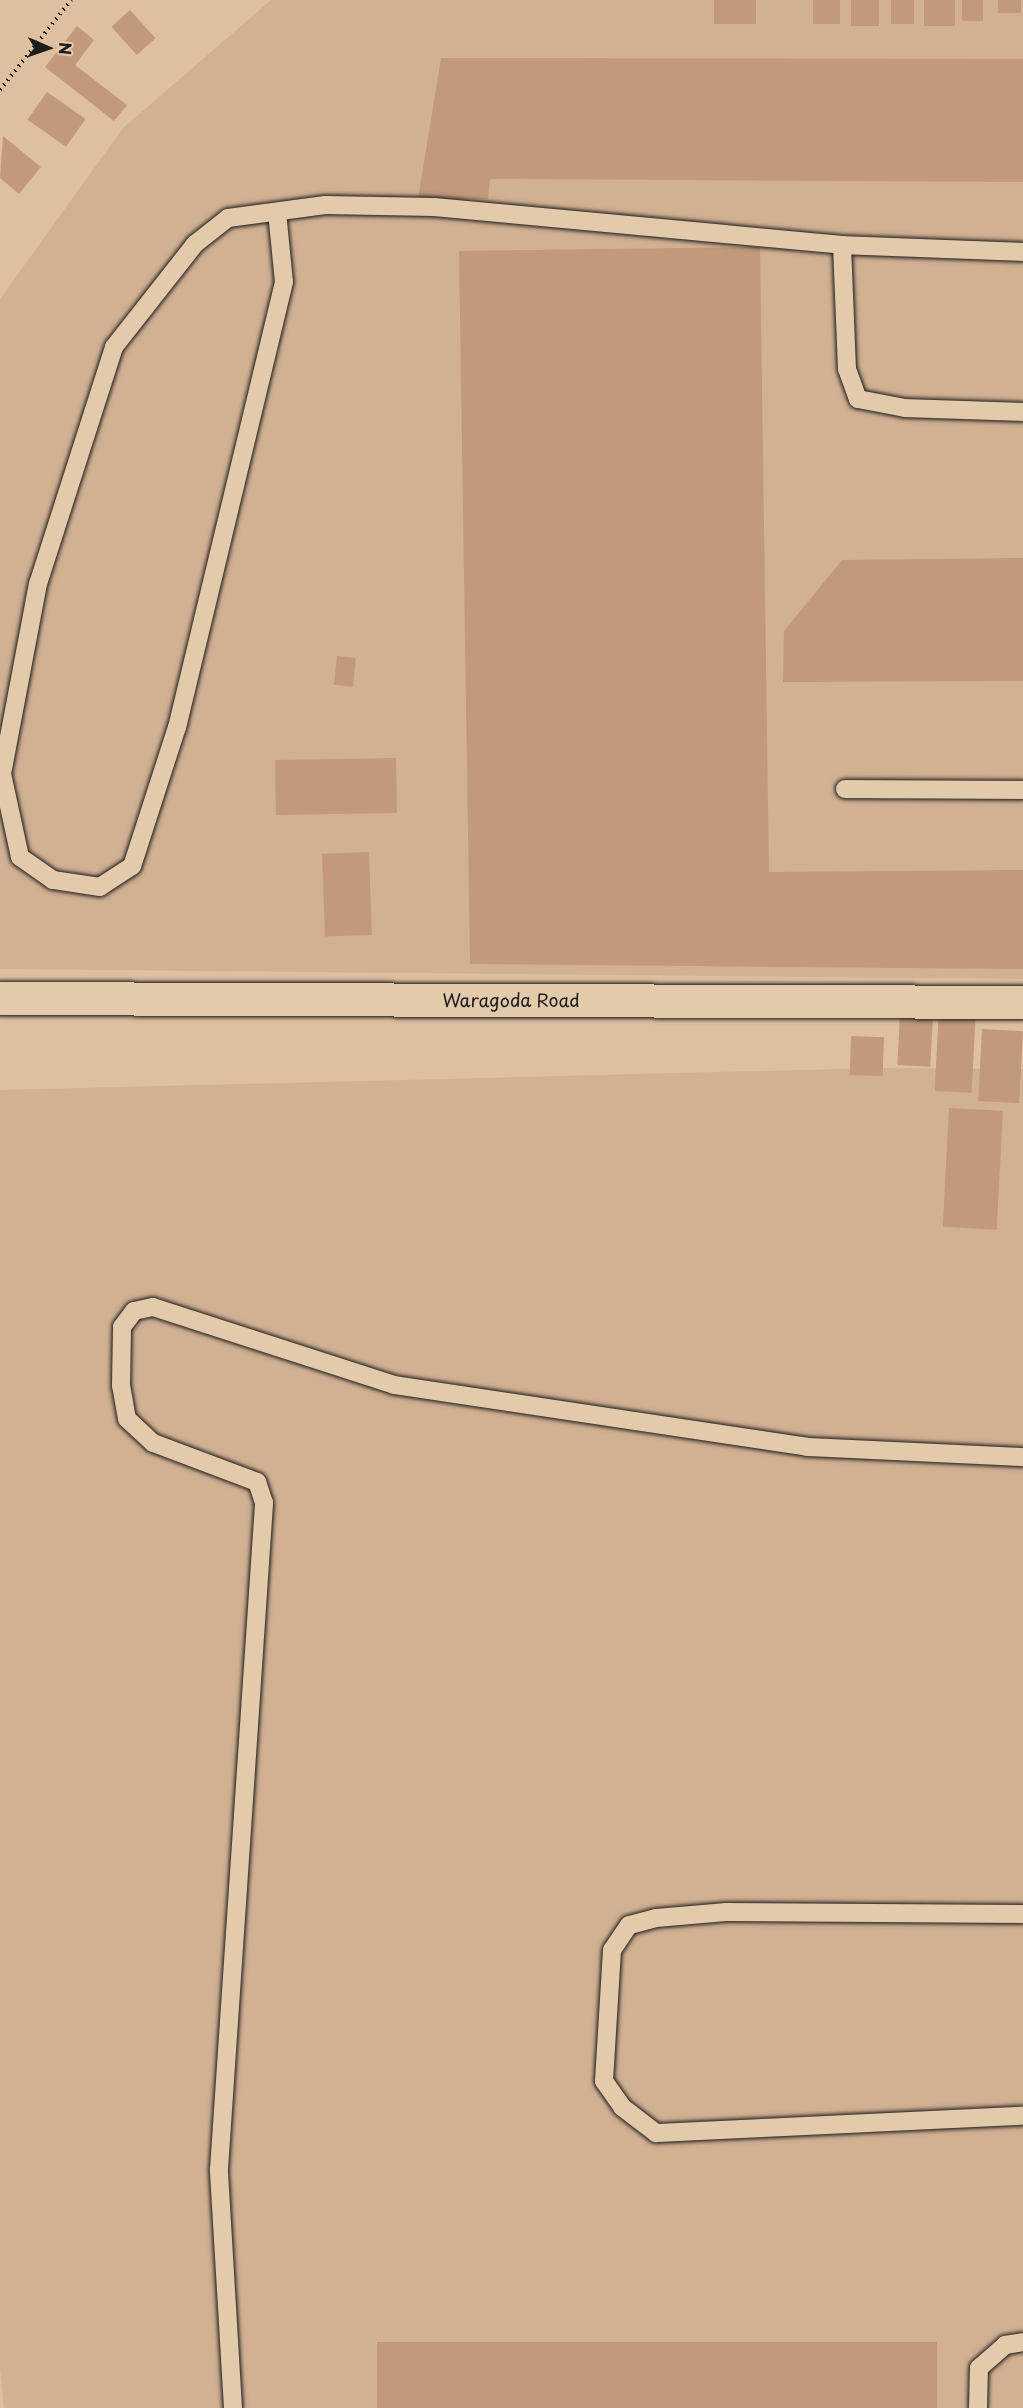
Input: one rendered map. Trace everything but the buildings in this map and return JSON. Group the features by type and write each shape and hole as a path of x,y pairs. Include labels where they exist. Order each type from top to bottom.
{"street":[{"name":"Waragoda Road","path":"0,998 1023,1002"}],"lane":[{"path":"277,212 284,282 177,727 132,866 100,887 52,880 20,857 2,774 38,584 114,347 195,244 228,218 325,205 434,207 842,245 1023,252"},
{"path":"842,245 847,369 858,399 905,408 1023,412"},
{"path":"845,789 1023,790"},
{"path":"233,2408 219,2169 264,1503 257,1482 153,1443 127,1419 121,1386 122,1327 134,1311 153,1307 394,1385 807,1447 1023,1458"},
{"path":"1023,1914 726,1911 656,1918 629,1925 612,1950 603,2081 622,2107 656,2133 1023,2116"},
{"path":"978,2408 979,2368 1005,2345 1023,2342"}],"path":[{"path":"0,90 70,0"}],"shaded area":[{"path":"271,0 1023,0 1023,979 0,969 0,299 123,128"},
{"path":"878,1068 1023,1069 1023,2408 4,2408 0,2370 0,1090"}]}
